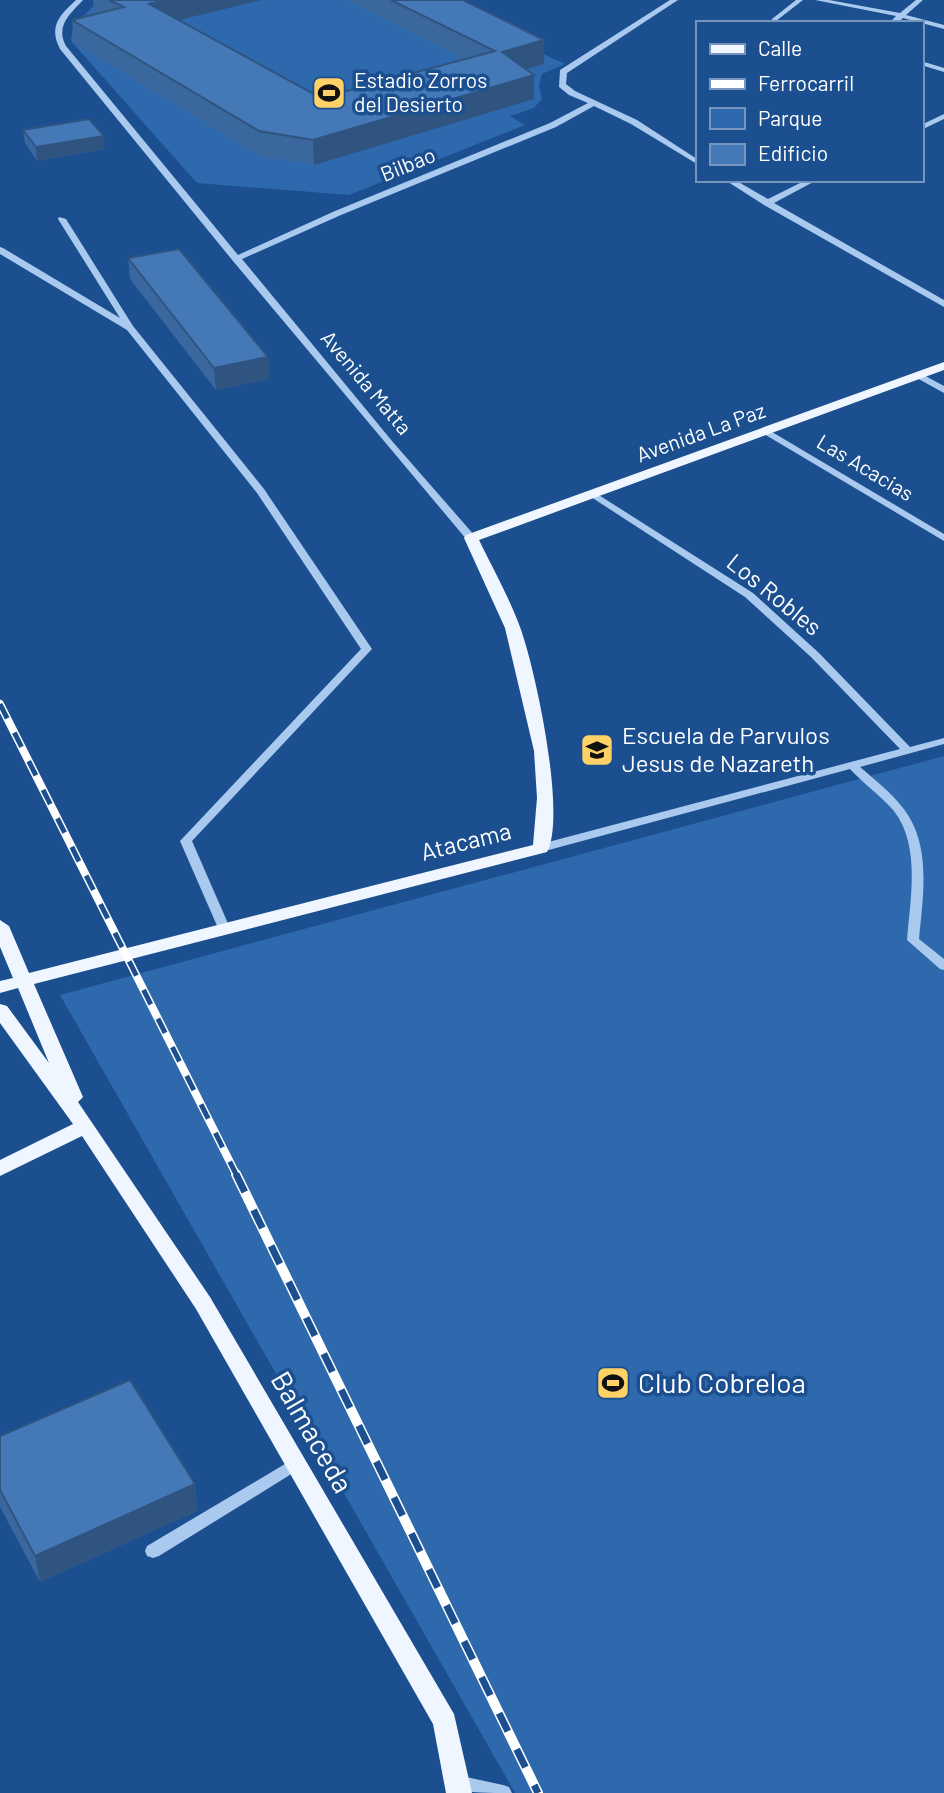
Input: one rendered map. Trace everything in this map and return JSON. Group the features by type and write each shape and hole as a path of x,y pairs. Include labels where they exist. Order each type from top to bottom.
{"main road":[{"name":"Avenida La Paz","path":"471,538 944,366"},
{"name":"Avenida Matta","path":"471,538 513,628 542,751 545,798 541,848"},
{"name":"Atacama","path":"0,987 541,848"},
{"name":"Balmaceda","path":"0,926 85,1126"},
{"name":"Balmaceda","path":"0,1010 85,1126 203,1303 444,1722 458,1788"},
{"path":"0,1169 85,1126"}],"street":[{"name":"Avenida Matta","path":"80,0 60,21 57,32 60,42 236,259 471,538"},
{"path":"675,0 563,72 562,85 592,104 634,122 696,160"},
{"path":"774,20 800,0"},
{"path":"818,0 922,21"},
{"path":"894,21 920,0"},
{"path":"923,21 944,27"},
{"path":"923,64 944,70"},
{"name":"Bilbao","path":"236,259 338,213 553,125 592,104"},
{"path":"923,127 944,116"},
{"path":"732,182 944,304"},
{"path":"767,202 809,182"},
{"path":"62,219 131,328 261,491 367,649 186,841 224,928"},
{"path":"0,250 131,328"},
{"path":"918,375 944,390"},
{"name":"Las Acacias","path":"766,432 944,538"},
{"name":"Los Robles","path":"594,495 749,595 815,655 908,751"},
{"name":"Atacama","path":"541,848 944,741"},
{"path":"852,765 902,814 915,846 917,879 913,940 944,967"},
{"path":"153,1551 295,1464"},
{"name":"Balmaceda","path":"458,1788 503,1793"}],"green space":[{"name":"Estadio Zorros del Desierto","path":"99,0 425,0 565,64 542,74 539,85 542,99 534,108 510,116 525,125 349,195 197,183 71,41 73,27"},
{"name":"Club Cobreloa","path":"944,756 944,1793 515,1793 60,995"}],"building":[{"path":"109,0 166,0 149,4 321,98 495,51 391,0 463,0 544,40 502,52 534,75 313,140 259,131 72,20 124,7"},
{"path":"89,119 104,136 36,147 23,130"},
{"path":"179,249 268,357 214,368 128,258"},
{"path":"130,1380 195,1484 35,1556 0,1490 0,1436"}],"railway":[{"path":"0,704 236,1174"},
{"path":"236,1174 538,1793"}],"place":[{"name":"Estadio Zorros del Desierto","path":"329,93"},
{"name":"Escuela de Parvulos Jesus de Nazareth","path":"597,750"},
{"name":"Club Cobreloa","path":"613,1383"}]}
